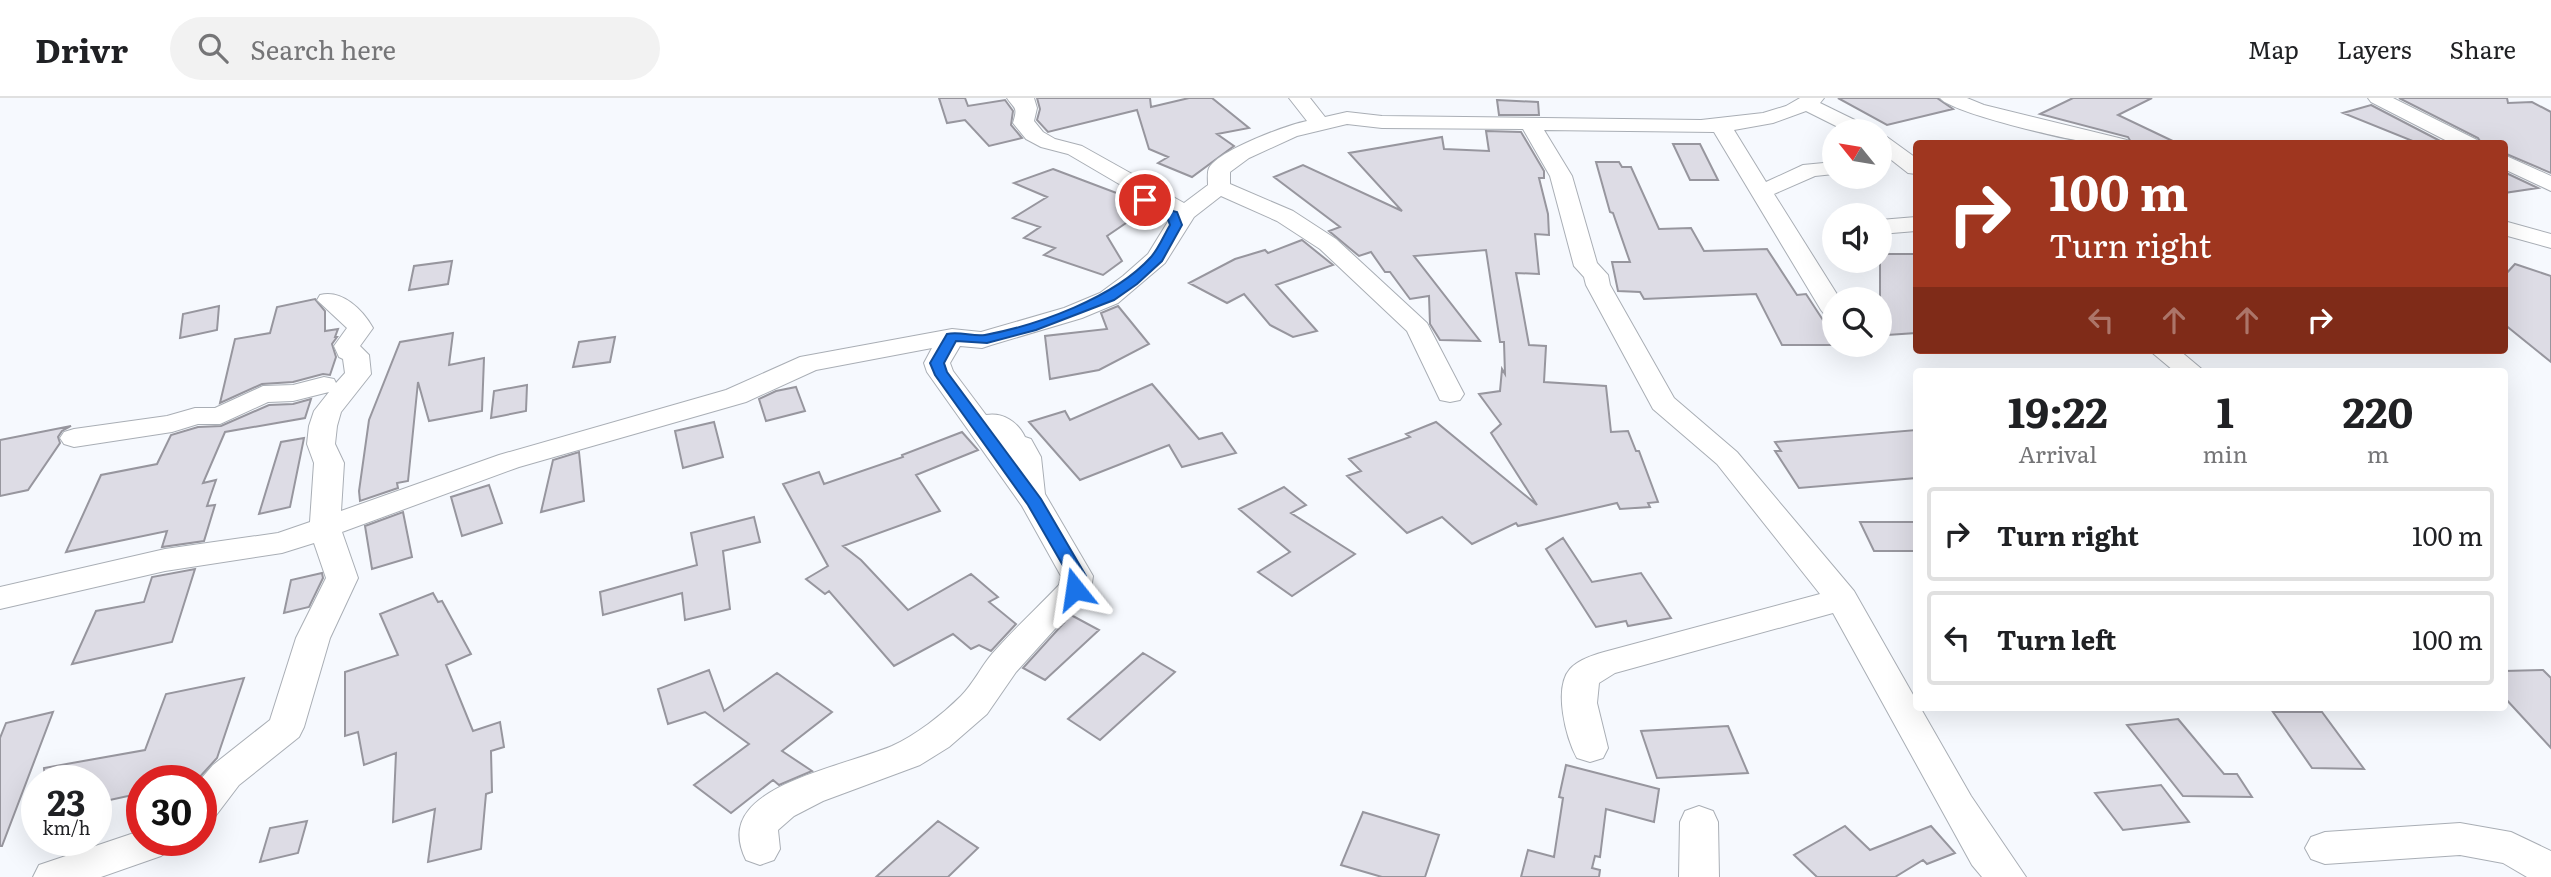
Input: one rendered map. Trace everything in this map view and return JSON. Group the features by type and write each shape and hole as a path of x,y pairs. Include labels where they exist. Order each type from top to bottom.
{"street":[{"path":"1017,98 1026,100 1023,105 1027,108 1023,124 1032,130 1032,135 1079,153 1079,168 1085,175 1124,199 1145,200 1157,210 1180,219"},
{"path":"1299,98 1311,110 1320,125"},
{"path":"1950,98 1977,109 2104,140"},
{"path":"2378,98 2462,140"},
{"path":"1219,187 1219,170 1242,153 1290,131 1347,118 1382,122 1651,128 1721,126 1777,114 1810,101 1841,119"},
{"path":"1530,124 1551,156 1560,176 1586,266 1596,275 1598,285 1663,403 1727,458 1842,598 1958,807 1986,853 2006,877"},
{"path":"1721,126 1822,290"},
{"path":"1892,150 1913,167"},
{"path":"2508,162 2551,184"},
{"path":"1762,192 1811,170 1822,169"},
{"path":"0,598 165,560 282,543 509,461 736,396 809,363 952,337 982,340 1031,327 1109,298 1132,281 1157,258 1180,219 1219,187"},
{"path":"1219,187 1285,216 1328,244 1418,328 1450,394"},
{"path":"1892,226 1913,224"},
{"path":"2508,229 2551,242"},
{"path":"217,787 226,775 286,727 313,638 342,578 326,529 329,463 321,444 330,397 358,374 356,355 348,351 347,346 360,328 355,318 329,300"},
{"path":"760,849 758,833 762,821 781,805 810,790 907,755 936,737 974,705 1004,663 1075,589 1077,576 1032,499 940,372 937,363 952,337"},
{"path":"2168,354 2187,368"},
{"path":"74,438 172,424 195,416 220,416 263,394 293,393 330,397"},
{"path":"1590,748 1579,703 1583,677 1604,664 1842,598"},
{"path":"1699,822 1699,877"},
{"path":"2325,848 2460,839 2511,848 2551,871"},
{"path":"53,877 126,852"}],"building":[{"path":"939,98 965,98 968,106 1005,100 1013,111 1011,125 1022,138 989,146 965,120 947,123"},
{"path":"1037,98 1150,98 1151,107 1189,98 1212,98 1249,128 1217,134 1234,146 1192,177 1158,163 1168,157 1149,149 1137,110 1048,132 1037,120 1040,109"},
{"path":"1838,98 1937,98 1953,109 1892,124 1892,119 1876,119"},
{"path":"2073,98 2152,98 2118,115 2171,140 2130,140 2128,137 2040,114"},
{"path":"2399,98 2507,98 2508,103 2532,102 2551,112 2551,173 2508,155 2508,140 2478,138"},
{"path":"1497,100 1538,102 1539,115 1499,115"},
{"path":"2371,105 2438,140 2410,140 2343,113"},
{"path":"1486,131 1521,132 1544,171 1544,178 1539,178 1548,214 1549,235 1535,234 1539,274 1516,273 1529,345 1546,346 1544,382 1606,386 1611,432 1628,431 1636,451 1639,451 1658,502 1648,503 1650,507 1620,509 1617,503 1518,526 1516,523 1472,544 1442,517 1407,533 1347,476 1361,471 1349,459 1410,437 1406,434 1436,422 1537,505 1491,433 1501,424 1479,394 1500,391 1502,369 1505,374 1504,342 1500,342 1486,250 1414,256 1480,341 1440,340 1430,324 1429,296 1410,299 1371,252 1359,256 1329,231 1340,227 1274,177 1303,165 1402,211 1349,153 1442,137 1444,149 1489,151"},
{"path":"1673,144 1700,144 1718,180 1690,180"},
{"path":"1596,162 1619,162 1622,167 1631,167 1659,229 1691,228 1704,251 1767,249 1797,295 1806,294 1822,319 1822,345 1782,345 1756,294 1644,299 1640,292 1618,291 1612,262 1630,262 1613,213 1610,212"},
{"path":"1053,169 1151,206 1107,236 1122,261 1103,275 1044,255 1055,248 1024,238 1040,227 1013,218 1047,197 1014,183"},
{"path":"2508,174 2538,188 2508,192"},
{"path":"1302,240 1333,265 1276,285 1317,331 1293,337 1270,325 1244,294 1227,303 1189,283 1235,259 1265,250 1268,253"},
{"path":"1892,254 1913,254 1913,333 1892,335 1892,287 1880,287 1880,273 1892,273"},
{"path":"452,261 448,284 409,290 414,266"},
{"path":"2515,264 2551,276 2551,362 2508,327 2508,272"},
{"path":"315,299 325,311 325,331 338,329 332,344 336,357 330,375 262,384 220,403 235,339 270,333 277,307"},
{"path":"219,306 217,330 180,338 183,314"},
{"path":"1118,306 1149,344 1099,370 1050,379 1045,336 1107,329 1101,313"},
{"path":"453,333 449,365 484,358 482,411 429,421 418,382 408,481 397,483 398,488 360,501 369,420 400,342"},
{"path":"615,337 610,362 573,367 579,342"},
{"path":"1152,384 1199,439 1222,433 1236,453 1182,467 1169,445 1080,480 1029,422 1065,411 1070,420"},
{"path":"527,385 526,411 491,418 494,391"},
{"path":"796,387 805,411 766,421 759,399 776,391"},
{"path":"311,399 305,418 225,432 203,483 216,480 207,506 215,505 204,541 162,547 167,531 66,552 101,475 157,464 171,435 198,427 221,426 269,405 293,404"},
{"path":"714,422 723,457 683,468 675,431"},
{"path":"71,426 62,431 58,437 60,443 28,490 0,496 0,440"},
{"path":"1913,430 1913,478 1799,488 1775,451 1781,451 1775,442"},
{"path":"962,432 978,450 916,475 940,511 843,546 861,560 908,610 971,574 998,597 989,602 1016,624 991,651 979,645 971,649 953,634 894,666 829,591 825,594 806,579 828,566 783,484 819,472 824,484 903,457 902,455"},
{"path":"304,438 290,507 259,514 281,442"},
{"path":"579,452 584,501 541,512 553,460"},
{"path":"489,485 502,523 462,536 451,497"},
{"path":"1284,487 1306,505 1291,513 1355,554 1292,596 1258,572 1290,552 1239,509"},
{"path":"403,512 412,557 372,569 365,526"},
{"path":"754,517 760,542 723,551 730,609 685,620 682,593 603,615 600,592 697,565 691,533"},
{"path":"1860,522 1913,522 1913,551 1874,551"},
{"path":"1563,538 1592,582 1641,573 1671,618 1628,626 1626,621 1596,627 1546,549"},
{"path":"195,569 172,642 72,664 96,611 144,602 152,577"},
{"path":"322,573 323,578 309,607 284,613 291,580"},
{"path":"433,593 438,602 442,601 471,654 446,665 473,731 500,722 504,747 491,751 492,792 486,794 481,849 428,862 435,809 393,822 396,753 364,765 358,732 345,736 345,672 398,655 380,614"},
{"path":"1071,615 1099,630 1045,680 1023,668"},
{"path":"1143,653 1175,672 1100,740 1068,719"},
{"path":"709,670 724,711 777,673 832,712 782,751 812,771 779,785 773,780 731,813 694,785 749,744 705,712 668,724 658,689"},
{"path":"2543,670 2551,678 2551,748 2508,701 2508,671"},
{"path":"244,678 217,758 211,765 126,765 126,796 112,800 112,765 61,765 145,750 166,694"},
{"path":"53,712 33,765 21,765 21,796 0,846 0,738 6,723"},
{"path":"2273,712 2322,712 2364,769 2312,768"},
{"path":"2178,719 2224,774 2237,774 2252,797 2183,796 2127,725"},
{"path":"1728,726 1748,773 1657,778 1641,731"},
{"path":"1566,765 1659,789 1654,822 1606,809 1600,857 1595,856 1592,868 1600,870 1599,877 1521,877 1528,850 1554,857 1563,798 1559,797"},
{"path":"2161,785 2189,822 2123,830 2095,793"},
{"path":"1363,812 1439,835 1425,877 1382,877 1341,865"},
{"path":"307,821 298,853 260,862 270,828"},
{"path":"938,821 978,848 948,877 876,877"},
{"path":"1845,826 1870,850 1931,826 1955,853 1927,864 1923,860 1895,877 1817,877 1794,855"}],"route":[{"path":"1075,589 1077,576 1035,503 940,372 937,363 952,337 982,340 1031,327 1109,298 1132,281 1157,258 1176,225 1172,215 1157,210 1145,200"}]}
